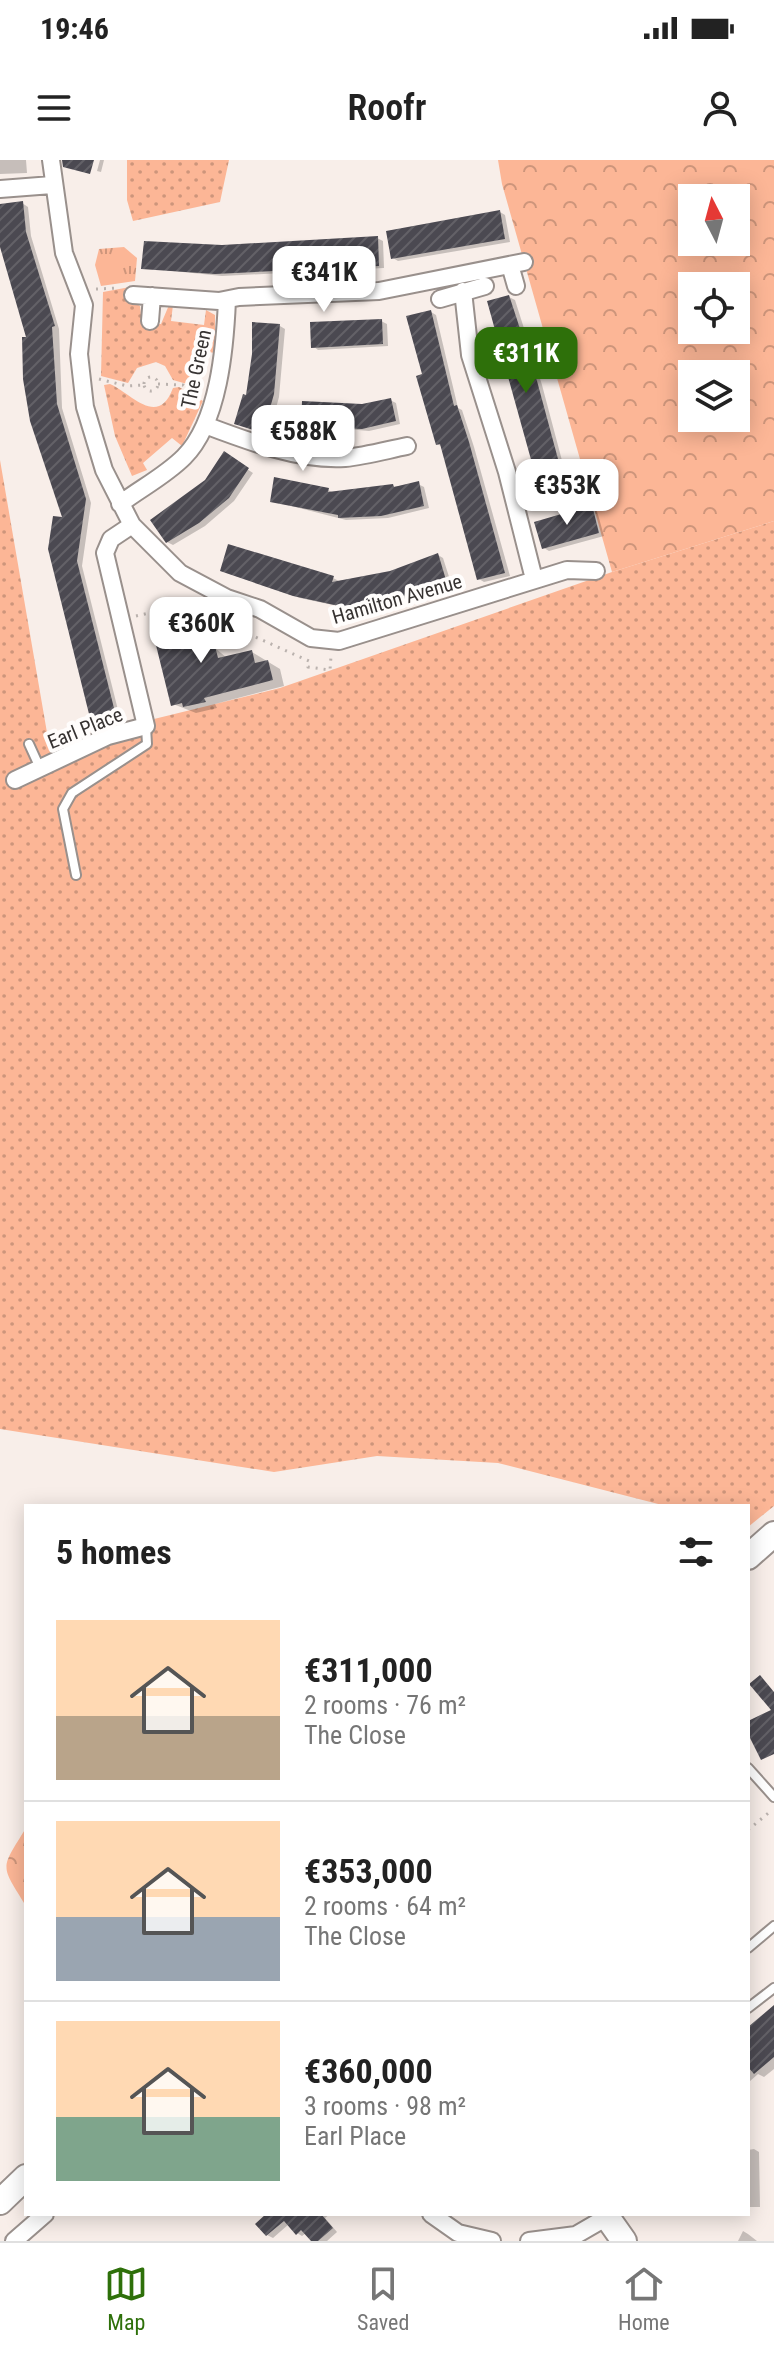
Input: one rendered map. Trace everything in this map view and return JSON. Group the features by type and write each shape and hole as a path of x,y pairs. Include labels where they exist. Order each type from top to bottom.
{"main road":[{"path":"750,1555 774,1534"},
{"path":"0,2202 24,2179"},
{"path":"607,2216 624,2241"}],"street":[{"name":"Hamilton Avenue","path":"51,160 52,185 64,253 84,305 79,354 81,385 100,459 132,525 180,573 227,598 260,609 311,638 339,641 567,570 596,571"},
{"path":"0,189 52,185"},
{"path":"133,295 227,300 379,291 517,264 516,286"},
{"path":"440,299 485,286"},
{"path":"463,291 470,355 507,472 534,579"},
{"path":"150,321 152,296"},
{"name":"The Green","path":"120,504 187,455 205,425 224,353 227,300"},
{"path":"205,425 241,439 324,457 345,458 407,446"},
{"name":"Earl Place","path":"15,780 108,736 146,726 105,553 111,539 132,525"},
{"path":"14,2241 43,2216"},
{"path":"434,2216 458,2233 492,2241"},
{"path":"529,2241 576,2235 604,2216"}],"lane":[{"path":"76,875 63,809 72,793 147,744 146,726"},
{"path":"29,744 40,768"},
{"path":"750,1770 774,1797"},
{"path":"750,1946 774,1926"},
{"path":"750,2006 774,1988"}],"path":[{"path":"80,293 133,284 133,295"},
{"path":"144,385 151,377 158,384 183,385 204,398"},
{"path":"99,379 127,386 144,385 152,391 158,384"},
{"path":"750,1828 774,1808"}],"green space":[{"path":"127,160 229,160 220,202 133,221 127,200"},
{"path":"498,160 774,160 774,521 612,572 502,184"},
{"path":"124,247 137,258 135,281 101,286 95,265 99,249"},
{"path":"130,287 130,300 140,306 142,323 161,324 169,305 173,305 171,321 204,325 206,310 215,315 215,353 202,351 194,386 173,380 165,366 156,362 137,368 128,383 101,376 103,292"},
{"path":"110,384 152,407 160,406 173,388 179,387 203,401 182,446 172,438 143,463 147,470 132,476 115,436 104,385"},
{"path":"0,460 50,750 154,719 280,688 612,572 774,521 774,1506 750,1525 750,1504 658,1504 498,1463 377,1456 274,1472 0,1429"},
{"path":"24,1831 24,1903 6,1867"}],"building":[{"path":"62,160 94,160 90,174 63,167"},
{"path":"23,201 26,232 55,326 52,327 57,404 86,499 77,561 116,716 91,722 48,549 53,516 62,517 30,421 23,379 22,337 26,337 0,247 0,204"},
{"path":"500,210 505,239 391,259 386,231"},
{"path":"378,236 379,266 215,274 141,269 144,241 222,245"},
{"path":"509,295 537,381 565,485 540,492 487,301"},
{"path":"431,310 454,406 457,405 469,442 505,573 477,580 440,444 436,445 416,376 422,374 406,316"},
{"path":"382,319 383,344 311,348 310,322"},
{"path":"252,322 280,324 274,394 263,433 234,424 243,394 246,395 252,354"},
{"path":"391,398 396,421 362,429 301,426 302,401 362,404"},
{"path":"224,451 249,468 229,498 199,523 166,543 150,520 205,480"},
{"path":"274,477 329,488 328,492 393,484 394,487 419,481 424,506 381,516 338,518 338,515 270,502"},
{"path":"592,505 599,533 542,549 534,522"},
{"path":"228,544 334,576 332,582 390,571 438,553 446,580 382,604 339,606 293,596 220,571"},
{"path":"184,613 195,651 215,646 218,658 252,650 255,663 268,660 273,680 204,698 206,702 171,706 150,621"},
{"path":"760,1675 774,1692 774,1754 761,1760 750,1738 750,1720 771,1710 750,1683"},
{"path":"774,2005 774,2057 754,2074 750,2069 750,2025"},
{"path":"264,2216 323,2216 333,2228 318,2241 311,2241 301,2230 296,2235 284,2221 266,2236 255,2224"}]}
